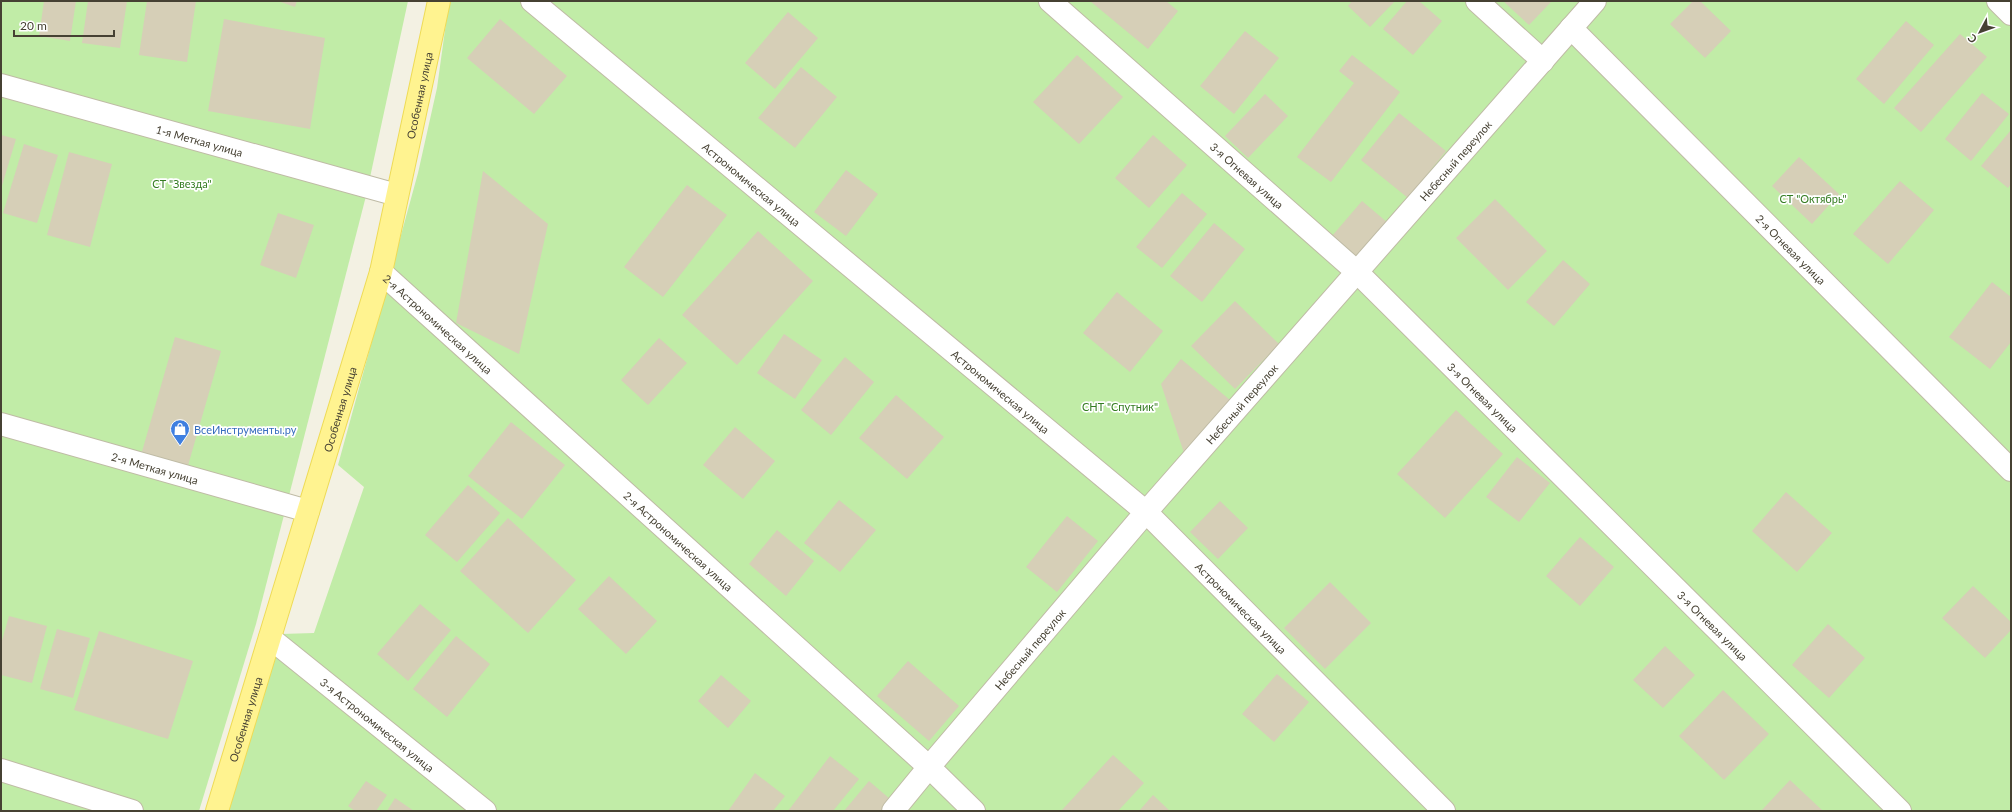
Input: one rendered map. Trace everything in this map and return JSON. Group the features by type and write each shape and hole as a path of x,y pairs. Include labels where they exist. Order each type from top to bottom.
{"main road":[{"name":"Особенная улица","path":"217,811 381,272 439,1"}],"lane":[{"name":"Астрономическая улица","path":"532,1 1146,512 1444,811"},
{"name":"3-я Огневая улица","path":"1050,1 1357,272 1900,811"},
{"path":"1477,1 1542,61"},
{"name":"Небесный переулок","path":"894,811 929,767 1146,512 1595,1"},
{"path":"1998,1 2011,14"},
{"name":"2-я Огневая улица","path":"1572,28 2011,470"},
{"name":"1-я Меткая улица","path":"1,85 397,195"},
{"name":"2-я Астрономическая улица","path":"381,272 929,767 974,811"},
{"name":"2-я Меткая улица","path":"1,424 308,511"},
{"name":"3-я Астрономическая улица","path":"270,638 484,811"},
{"path":"1,770 132,811"}],"green space":[{"name":"СТ \"Звезда\"","path":"1,1 408,1 366,196 256,624 199,811 1,811"},
{"name":"СНТ \"Спутник\"","path":"449,1 2011,1 2011,811 229,811 281,634 314,633 364,487 338,465 418,173 437,88"}],"building":[{"path":"44,1 76,1 70,41 39,36"},
{"path":"88,1 127,1 120,48 82,43"},
{"path":"147,1 196,1 187,62 139,55"},
{"path":"278,1 297,1 295,7"},
{"path":"1090,1 1166,1 1178,11 1148,49"},
{"path":"1352,1 1395,1 1370,27 1348,6"},
{"path":"1407,1 1419,1 1442,21 1413,55 1383,29"},
{"path":"1503,1 1552,1 1529,25"},
{"path":"1693,1 1700,1 1731,31 1705,58 1670,24"},
{"path":"788,12 818,38 775,89 745,63"},
{"path":"224,19 325,38 310,129 208,111"},
{"path":"500,19 567,76 534,114 467,58"},
{"path":"1906,21 1934,45 1884,104 1856,79"},
{"path":"1245,31 1279,58 1234,114 1200,86"},
{"path":"1960,34 1987,57 1921,132 1894,108"},
{"path":"1077,55 1123,97 1079,144 1033,102"},
{"path":"1352,55 1400,92 1331,182 1297,157 1354,83 1339,71"},
{"path":"801,67 837,97 795,148 758,118"},
{"path":"1982,93 2009,114 1971,161 1945,139"},
{"path":"1265,94 1288,116 1248,158 1225,136"},
{"path":"1399,113 1446,151 1408,198 1361,160"},
{"path":"2011,130 2011,184 2008,188 1981,166"},
{"path":"1,135 16,139 1,189"},
{"path":"1153,135 1187,165 1149,208 1115,178"},
{"path":"24,144 58,155 37,223 3,213"},
{"path":"69,152 112,164 90,247 47,235"},
{"path":"1799,157 1839,194 1812,224 1772,186"},
{"path":"846,170 878,194 846,236 814,212"},
{"path":"483,171 548,224 519,354 456,323"},
{"path":"1900,181 1934,210 1888,264 1853,234"},
{"path":"687,185 727,215 663,297 624,267"},
{"path":"1182,193 1207,214 1162,268 1136,247"},
{"path":"1495,199 1547,251 1508,290 1456,238"},
{"path":"1362,201 1388,223 1358,258 1332,236"},
{"path":"278,213 314,225 296,278 260,265"},
{"path":"1214,223 1245,249 1202,302 1170,276"},
{"path":"758,231 813,281 737,365 682,315"},
{"path":"1563,260 1590,284 1554,326 1526,302"},
{"path":"1992,282 2011,297 2011,342 1990,369 1949,337"},
{"path":"1117,292 1163,331 1130,372 1083,333"},
{"path":"1235,301 1279,344 1235,389 1191,346"},
{"path":"784,334 822,360 795,399 757,373"},
{"path":"175,337 221,351 187,469 141,455"},
{"path":"659,338 687,363 648,405 621,380"},
{"path":"845,357 874,382 831,435 801,410"},
{"path":"1181,359 1230,400 1185,456 1161,384"},
{"path":"896,395 944,437 907,479 859,438"},
{"path":"1456,410 1503,454 1445,518 1397,474"},
{"path":"511,422 565,465 522,519 468,476"},
{"path":"735,427 775,461 743,499 703,465"},
{"path":"1517,457 1550,483 1519,522 1486,497"},
{"path":"468,485 500,513 457,562 425,535"},
{"path":"1786,492 1832,533 1797,572 1752,531"},
{"path":"839,500 876,530 840,572 804,543"},
{"path":"1220,501 1248,528 1218,559 1190,532"},
{"path":"1067,516 1098,541 1057,592 1026,567"},
{"path":"508,518 576,580 528,633 460,571"},
{"path":"777,530 814,561 786,596 749,564"},
{"path":"1580,537 1614,567 1580,606 1546,576"},
{"path":"609,576 657,621 626,654 578,609"},
{"path":"1330,582 1371,623 1325,669 1284,628"},
{"path":"1973,586 2011,622 2011,630 1985,658 1942,618"},
{"path":"420,604 451,630 408,681 377,654"},
{"path":"9,616 47,626 32,683 1,675 1,644"},
{"path":"1828,624 1865,658 1829,698 1792,665"},
{"path":"57,629 90,638 73,698 40,689"},
{"path":"99,631 193,661 168,739 74,710"},
{"path":"456,636 490,664 447,717 413,689"},
{"path":"1665,646 1695,675 1663,708 1633,680"},
{"path":"908,661 959,706 929,741 877,696"},
{"path":"1277,674 1309,702 1274,742 1242,714"},
{"path":"721,675 751,701 728,728 698,701"},
{"path":"1723,690 1769,734 1724,780 1679,736"},
{"path":"1113,755 1144,783 1118,811 1062,810"},
{"path":"830,756 859,779 833,811 788,811"},
{"path":"755,773 785,796 773,811 728,811"},
{"path":"1790,780 1823,811 1761,811"},
{"path":"366,781 387,795 376,811 355,811 348,806"},
{"path":"869,781 890,799 881,811 844,811"},
{"path":"1153,795 1170,811 1139,811"},
{"path":"395,798 414,811 387,811"}],"place":[{"name":"ВсеИнструменты.ру","path":"180,446"}],"park label":[{"name":"СТ \"Октябрь\"","path":"1813,198"}]}
